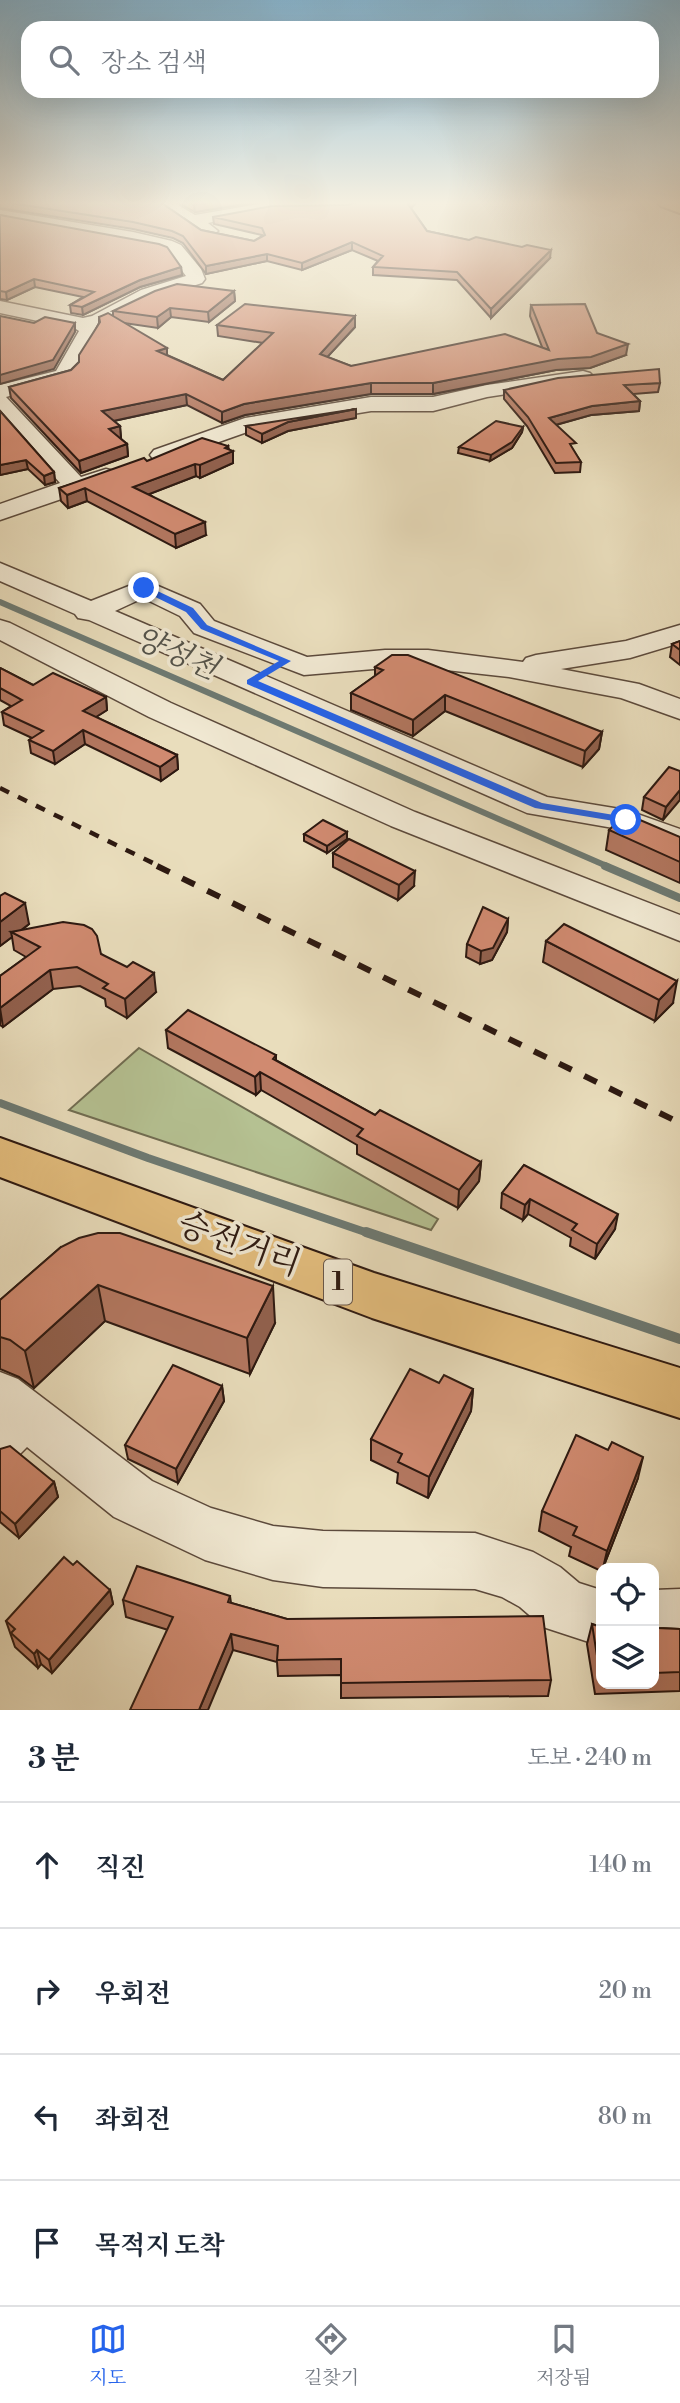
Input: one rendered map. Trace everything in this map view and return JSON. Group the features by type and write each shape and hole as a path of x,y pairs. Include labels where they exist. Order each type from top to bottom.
{"main road":[{"name":"승전거리","path":"0,1157 372,1294 680,1393"}],"street":[{"path":"0,307 83,324 98,321 148,294 192,282"},
{"path":"0,392 63,375 68,371 68,365 89,331 83,324"},
{"path":"0,512 245,425 371,404 440,403 487,391 557,379 607,376"},
{"path":"0,402 76,486"},
{"path":"440,403 477,415"},
{"path":"0,571 88,612 539,806 626,820 680,841"},
{"path":"88,612 144,588 190,610 204,627 304,666 385,659 428,659 509,668 628,690 680,710"},
{"path":"0,629 160,710 403,819 680,929"},
{"path":"509,668 630,649 680,634"},
{"path":"251,682 286,661"},
{"path":"8,1416 134,1499 205,1533 285,1555 323,1559 475,1561 513,1572 540,1587 563,1607 596,1617"},
{"path":"659,1618 680,1618"}],"green space":[{"path":"139,1048 438,1219 431,1230 69,1110"}],"building":[{"path":"0,282 28,282 6,292 0,291"},
{"path":"47,282 136,282 82,307 70,305 94,292"},
{"path":"466,282 519,282 491,309"},
{"path":"177,284 234,291 208,312 170,308 157,317 113,311 155,291"},
{"path":"245,304 355,316 320,354 351,366 505,334 549,350 531,305 585,304 597,333 628,344 591,357 558,359 433,383 371,383 244,404 222,412 186,394 102,411 120,426 109,429 127,444 79,461 9,387 71,370 79,362 79,355 100,322 99,317 108,313 167,348 157,351 223,380 273,333 217,325"},
{"path":"0,316 34,323 45,317 75,323 53,360 0,375"},
{"path":"659,369 660,383 624,385 640,401 592,406 549,418 576,443 570,444 581,462 556,463 528,417 504,390 558,378"},
{"path":"356,409 288,422 262,434 246,426"},
{"path":"0,411 54,472 44,476 26,460 0,465"},
{"path":"496,421 523,427 512,442 491,455 459,447"},
{"path":"202,438 228,446 225,448 233,451 133,487 205,522 175,534 85,488 67,495 59,488 144,458 147,461"},
{"path":"680,641 680,650 672,644"},
{"path":"392,655 408,655 602,732 585,751 445,695 413,720 351,693 383,670 375,667"},
{"path":"0,668 33,685 53,673 106,697 83,711 177,755 160,767 83,730 53,751 29,740 43,731 2,712 22,700 0,688"},
{"path":"669,767 680,771 680,790 666,807 644,797"},
{"path":"626,814 680,837 680,862 609,830"},
{"path":"323,820 347,832 327,846 304,834"},
{"path":"349,839 415,871 399,885 333,853"},
{"path":"5,893 25,903 0,922 0,896"},
{"path":"483,907 508,919 493,948 481,951 467,944"},
{"path":"63,922 92,929 97,936 101,954 127,967 133,962 154,973 125,999 103,988 108,984 77,967 50,970 0,1008 0,976 40,947 11,932"},
{"path":"564,924 677,981 659,1000 546,941"},
{"path":"188,1010 276,1055 273,1059 375,1115 380,1110 481,1162 459,1190 357,1136 363,1129 260,1072 255,1077 166,1030"},
{"path":"524,1165 618,1214 597,1244 572,1230 577,1224 530,1199 525,1205 502,1193"},
{"path":"98,1233 120,1233 273,1286 247,1338 98,1285 25,1351 10,1340 0,1337 0,1300 61,1247"},
{"path":"173,1365 222,1386 176,1469 125,1445"},
{"path":"410,1369 439,1383 444,1375 473,1389 429,1477 398,1462 402,1454 371,1439"},
{"path":"576,1435 608,1450 612,1442 643,1457 607,1551 573,1535 577,1527 542,1511"},
{"path":"10,1446 54,1482 15,1524 0,1511 0,1449"},
{"path":"64,1557 73,1565 77,1561 110,1590 49,1660 37,1650 34,1654 11,1633 15,1629 6,1621"},
{"path":"137,1566 230,1596 228,1602 287,1619 543,1616 551,1680 341,1683 341,1659 277,1660 278,1646 231,1634 199,1710 130,1710 173,1617 123,1600"},
{"path":"592,1624 596,1625 596,1650"},
{"path":"659,1628 680,1629 680,1672 659,1673"}],"waterway":[{"name":"양성천","path":"0,602 609,867"},
{"name":"양성천","path":"605,866 680,898"},
{"path":"0,1103 148,1158 371,1234"},
{"path":"366,1232 680,1339"}],"railway":[{"path":"0,788 161,867"},
{"path":"157,866 680,1123"}],"route":[{"path":"144,588 190,610 204,627 286,661 251,682 539,806 626,820"}]}
